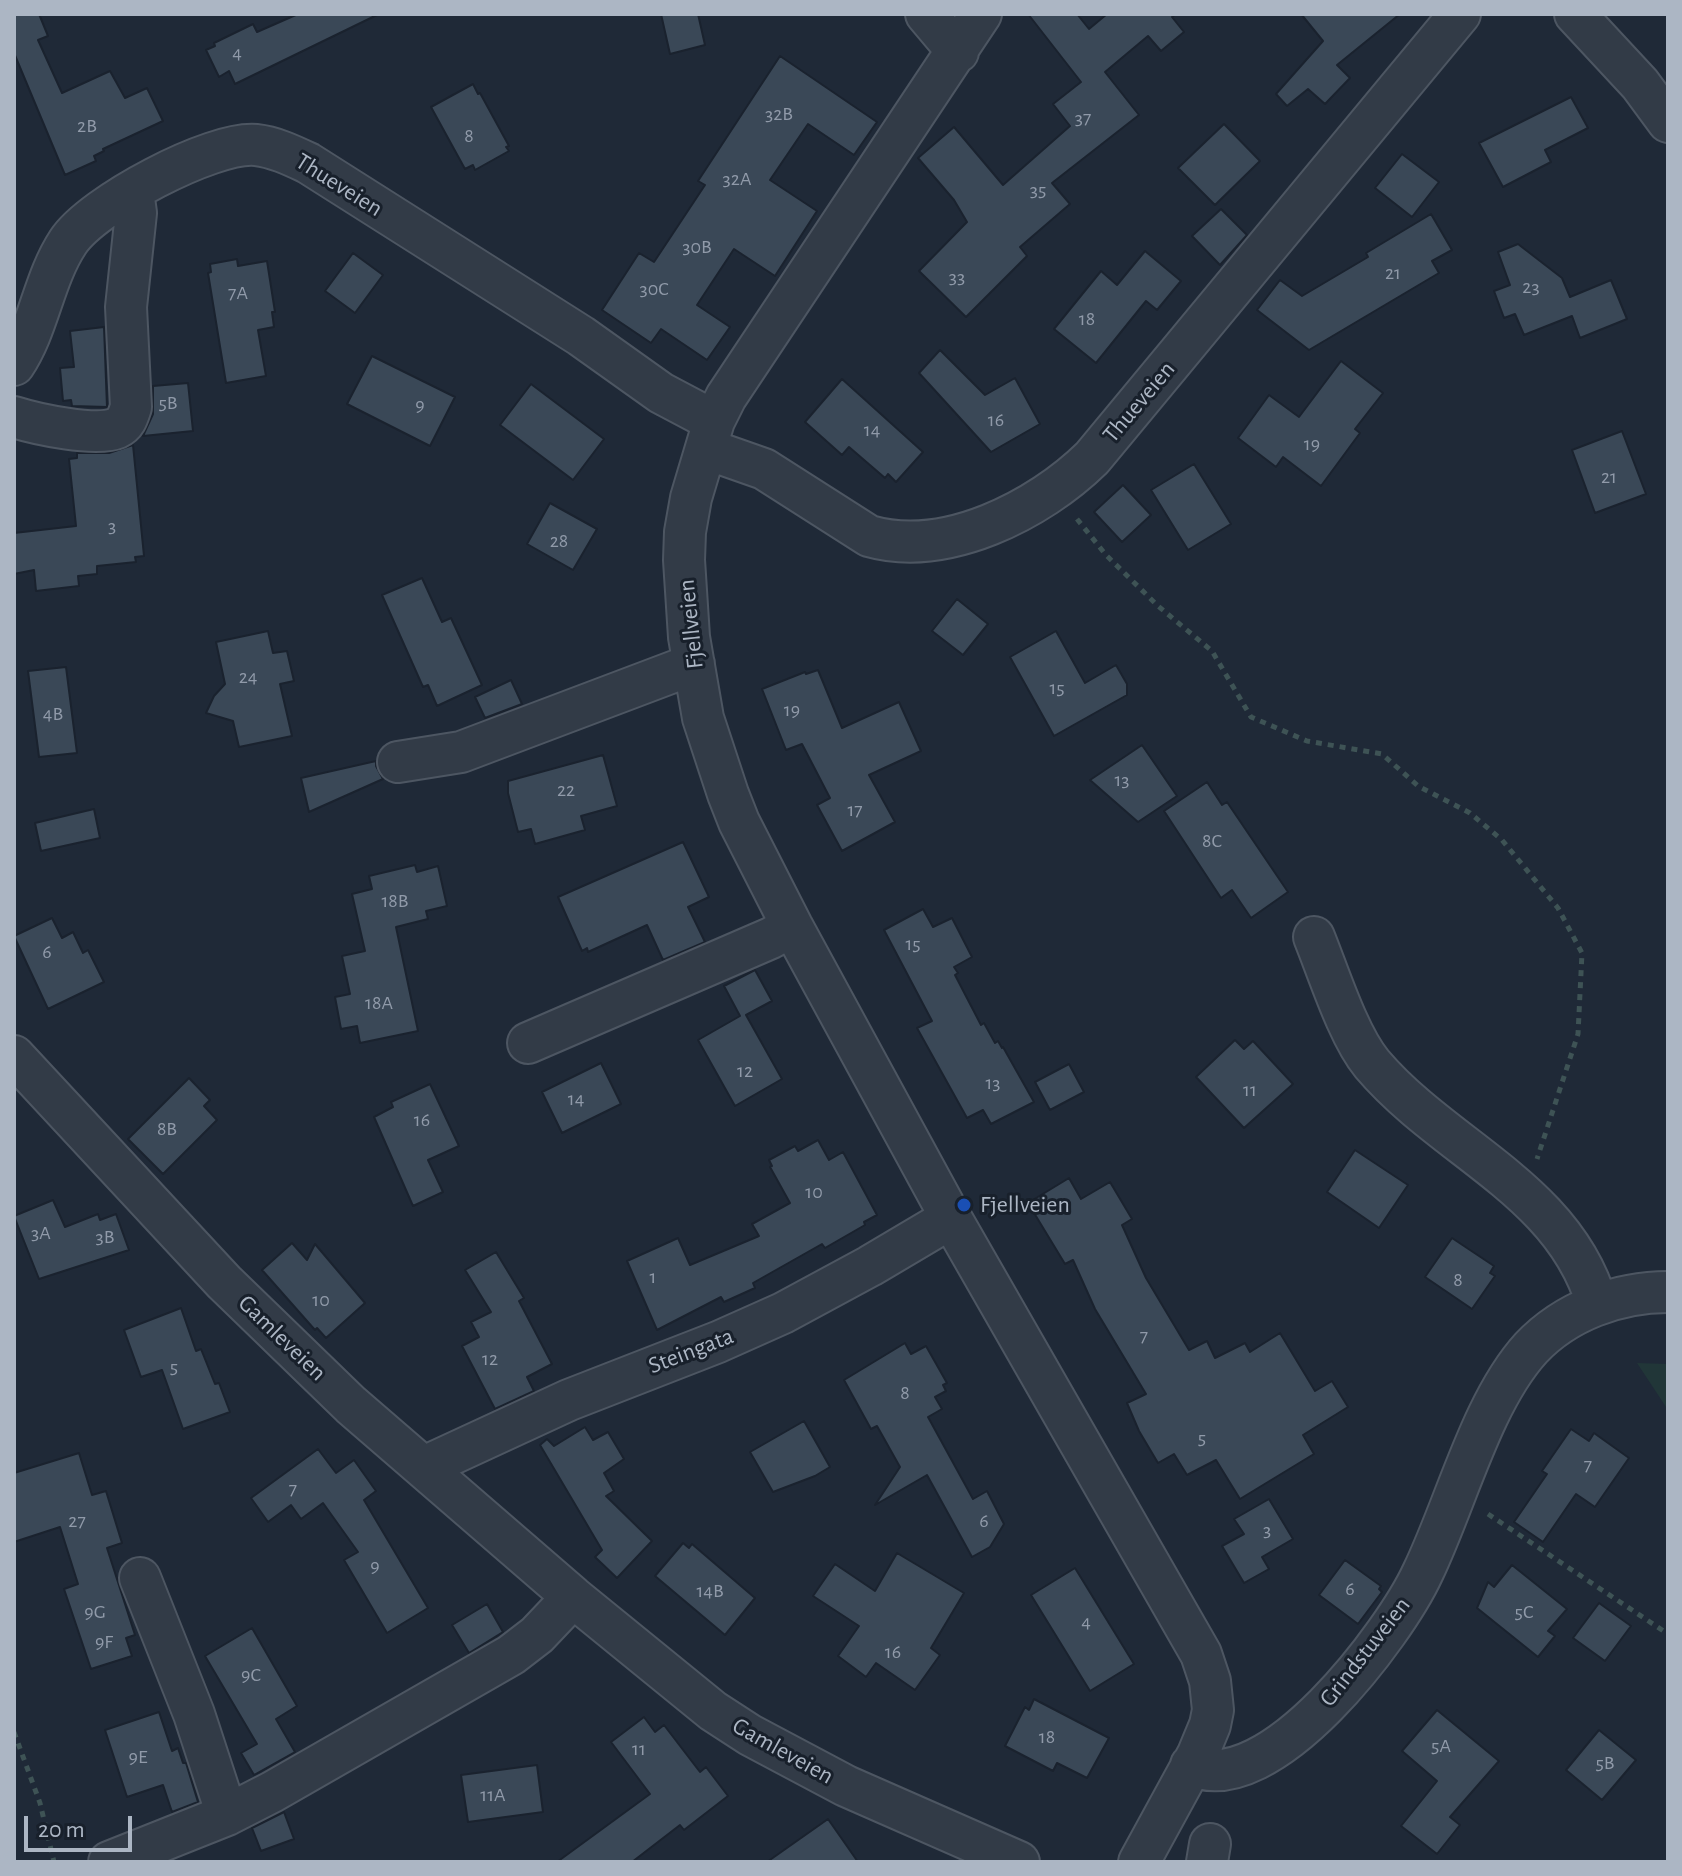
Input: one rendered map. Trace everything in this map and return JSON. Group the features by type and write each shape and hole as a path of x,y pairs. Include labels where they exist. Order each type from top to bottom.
{"street":[{"path":"926,14 958,52"},
{"name":"Fjellveien","path":"981,14 726,397 691,498 685,532 689,637 703,718 739,822 951,1218 1201,1654 1210,1681 1213,1710 1210,1725 1191,1765"},
{"name":"Thueveien","path":"14,365 24,350 58,261 69,240 89,218 193,160 228,148 254,145 286,152 308,163 581,336 661,393 711,435 869,536 884,540 926,541 965,532 1021,512 1068,482 1092,458 1460,14"},
{"path":"1575,14 1640,84 1668,122"},
{"path":"14,417 41,426 102,430 115,429 126,422 131,407 126,307 136,213 133,191"},
{"path":"398,762 461,752 694,664"},
{"path":"528,1043 771,938 792,926"},
{"path":"1314,937 1351,1027 1371,1062 1413,1104 1551,1218 1581,1261 1591,1280 1597,1304"},
{"name":"Gamleveien","path":"14,1056 224,1282 351,1405 573,1597 713,1711 750,1735 846,1786 1019,1862"},
{"name":"Steingata","path":"424,1467 569,1400 783,1313 951,1218"},
{"name":"Grindstuveien","path":"1191,1765 1203,1771 1221,1770 1263,1757 1302,1728 1334,1696 1398,1616 1423,1574 1498,1399 1531,1348 1563,1321 1597,1304 1645,1292 1668,1292"},
{"path":"140,1578 194,1714 227,1815"},
{"path":"109,1862 227,1815 511,1655 537,1635 573,1597"},
{"path":"1139,1862 1191,1765"}],"path":[{"path":"1050,493 1127,576 1212,651 1251,717 1307,741 1382,754 1418,786 1470,813 1502,840 1558,908 1582,953 1578,1034 1535,1164 1534,1203"},
{"path":"1458,1493 1668,1634"},
{"path":"14,1732 40,1803 54,1862"}],"green space":[{"path":"1637,1363 1668,1364 1668,1410"}],"building":[{"path":"14,14 39,14 48,36 38,40 62,93 110,71 125,98 147,88 163,121 103,149 94,156 96,161 65,175 14,53"},
{"path":"298,14 379,14 235,84 229,71 219,77 206,50 215,46 214,43 253,24 257,32"},
{"path":"661,14 698,14 705,45 670,54"},
{"path":"1028,14 1077,14 1089,29 1107,14 1176,14 1172,17 1184,32 1161,51 1148,36 1105,72 1139,115 1052,183 1070,204 1020,247 1027,256 966,317 919,271 967,222 954,200 918,158 954,127 1003,185 1070,126 1053,104 1081,82"},
{"path":"1301,14 1400,14 1337,65 1350,78 1325,104 1308,89 1287,106 1276,94 1323,41"},
{"path":"780,56 877,122 854,155 808,124 770,180 817,211 775,276 734,249 697,305 730,327 707,360 661,329 651,343 602,310 639,253 654,262 705,185 698,181"},
{"path":"473,84 509,146 506,147 509,151 475,170 473,165 465,169 431,107"},
{"path":"1571,97 1588,128 1545,150 1551,162 1503,187 1479,143"},
{"path":"1224,124 1260,161 1215,205 1178,168"},
{"path":"1402,154 1439,182 1412,217 1375,188"},
{"path":"1221,209 1247,235 1220,265 1192,236"},
{"path":"1431,214 1452,250 1432,261 1439,273 1309,350 1257,310 1280,280 1302,296 1368,257 1366,253"},
{"path":"1518,244 1562,278 1570,297 1611,280 1627,319 1580,338 1572,316 1524,335 1515,314 1504,318 1494,291 1510,285 1498,252"},
{"path":"1145,251 1181,281 1157,310 1146,301 1096,363 1054,329 1101,271 1117,285"},
{"path":"353,253 383,275 355,313 325,291"},
{"path":"237,259 238,266 267,261 275,312 272,312 274,327 258,330 266,376 226,383 208,273 211,272 210,264"},
{"path":"104,327 107,407 72,406 71,400 63,401 60,368 74,367 70,331"},
{"path":"940,350 985,395 1015,378 1040,424 991,452 919,373"},
{"path":"372,356 455,397 430,446 347,404"},
{"path":"1341,361 1383,393 1355,429 1360,433 1321,486 1283,457 1276,467 1238,438 1269,395 1299,417"},
{"path":"842,379 923,452 896,482 888,474 885,478 849,447 842,455 805,422"},
{"path":"188,383 193,431 143,436 153,414 153,386"},
{"path":"531,384 604,439 573,480 500,425"},
{"path":"1622,431 1646,494 1595,513 1572,450"},
{"path":"133,445 144,556 135,557 136,562 97,566 97,574 78,576 79,586 36,591 34,570 14,574 14,533 76,526 69,459 77,458 77,453 109,453"},
{"path":"1194,464 1231,524 1188,550 1151,490"},
{"path":"1123,485 1151,515 1122,542 1094,512"},
{"path":"550,503 597,529 573,570 527,544"},
{"path":"422,578 442,622 451,618 482,685 437,706 428,685 423,687 382,595"},
{"path":"957,599 988,624 963,655 932,631"},
{"path":"268,631 273,653 287,651 294,681 280,684 292,736 239,747 233,721 206,713 214,696 225,684 216,642"},
{"path":"1056,631 1085,683 1116,665 1127,684 1127,695 1054,736 1010,657"},
{"path":"66,667 77,753 39,757 28,671"},
{"path":"818,670 842,728 899,702 921,751 869,775 895,822 842,851 817,805 830,798 802,744 786,750 762,689"},
{"path":"511,680 522,704 485,718 475,697"},
{"path":"1142,745 1177,796 1138,822 1090,780"},
{"path":"603,755 617,806 581,816 585,830 535,844 531,829 518,832 508,781"},
{"path":"376,761 383,779 309,812 301,778"},
{"path":"1207,782 1222,805 1227,802 1288,892 1251,918 1232,890 1221,898 1164,811"},
{"path":"94,809 100,838 41,851 35,823"},
{"path":"683,842 709,897 688,907 705,942 663,960 647,925 588,952 587,948 582,951 558,897"},
{"path":"415,865 417,872 438,866 447,906 426,911 428,919 396,927 418,1031 360,1043 357,1026 341,1029 335,997 350,994 342,956 365,951 352,894 372,889 369,876"},
{"path":"923,909 933,927 952,918 972,957 954,967 958,973 955,975 981,1025 984,1023 995,1043 998,1041 1003,1047 1034,1102 991,1124 983,1110 967,1118 917,1028 932,1021 884,930"},
{"path":"52,918 62,938 73,932 83,953 88,950 104,982 48,1009 14,936"},
{"path":"755,970 772,1001 746,1015 782,1079 735,1106 698,1040 740,1016 724,986"},
{"path":"1235,1040 1244,1049 1253,1041 1293,1084 1244,1128 1196,1077"},
{"path":"601,1063 621,1104 562,1133 542,1092"},
{"path":"1069,1064 1084,1092 1050,1110 1035,1082"},
{"path":"189,1078 210,1100 204,1106 217,1120 163,1174 128,1139"},
{"path":"430,1084 459,1146 428,1160 443,1192 413,1206 374,1117 393,1107 391,1102"},
{"path":"818,1140 829,1160 843,1152 877,1215 825,1248 822,1244 753,1283 755,1288 724,1302 721,1297 657,1330 627,1261 678,1238 690,1265 759,1236 752,1224 790,1203 769,1160 795,1146 798,1151"},
{"path":"1355,1150 1408,1185 1379,1228 1327,1192"},
{"path":"1069,1178 1081,1199 1110,1182 1132,1219 1122,1225 1146,1278 1189,1350 1207,1341 1215,1358 1245,1343 1250,1352 1280,1333 1315,1391 1332,1381 1348,1407 1303,1435 1314,1454 1240,1499 1216,1460 1187,1475 1174,1454 1158,1463 1127,1403 1146,1394 1095,1309 1073,1260 1065,1264 1028,1203"},
{"path":"53,1200 65,1227 98,1214 100,1220 116,1214 129,1250 39,1279 14,1216"},
{"path":"1452,1238 1494,1266 1490,1273 1495,1276 1472,1309 1425,1277"},
{"path":"292,1243 307,1260 315,1244 365,1303 326,1338 317,1328 315,1330 262,1270"},
{"path":"496,1252 524,1298 519,1301 552,1364 527,1377 534,1391 495,1409 462,1346 479,1337 471,1322 491,1312 465,1270"},
{"path":"181,1308 196,1351 201,1349 230,1412 183,1429 162,1370 141,1377 124,1330"},
{"path":"905,1343 911,1354 926,1346 947,1383 943,1385 946,1391 935,1397 942,1409 928,1417 973,1499 987,1491 1004,1524 990,1547 972,1557 927,1475 875,1505 900,1467 877,1426 871,1429 844,1380"},
{"path":"804,1421 830,1467 773,1492 750,1452"},
{"path":"585,1427 593,1440 608,1432 624,1459 604,1473 614,1491 606,1496 652,1541 617,1578 595,1557 602,1550 540,1445 547,1439 554,1446"},
{"path":"1571,1429 1589,1441 1594,1433 1629,1458 1595,1507 1576,1494 1543,1542 1514,1522 1547,1474 1542,1471"},
{"path":"318,1449 336,1473 354,1460 376,1491 364,1500 428,1608 387,1633 344,1560 358,1552 323,1503 301,1519 291,1505 268,1522 251,1498"},
{"path":"79,1453 92,1495 106,1491 122,1543 107,1548 135,1635 126,1638 132,1656 91,1669 64,1589 78,1584 60,1527 14,1542 14,1473"},
{"path":"1269,1499 1293,1539 1262,1557 1269,1569 1244,1583 1222,1546 1244,1534 1234,1519"},
{"path":"683,1543 689,1548 692,1544 755,1598 725,1635 655,1576"},
{"path":"897,1553 964,1593 931,1648 940,1655 915,1690 876,1663 866,1677 838,1656 859,1626 813,1596 835,1564 875,1591"},
{"path":"1345,1560 1381,1586 1379,1589 1382,1592 1358,1624 1319,1595"},
{"path":"1512,1565 1567,1609 1548,1631 1555,1636 1538,1657 1477,1608 1488,1582 1494,1587"},
{"path":"1075,1568 1134,1664 1090,1691 1031,1595"},
{"path":"1599,1603 1631,1626 1605,1661 1573,1638"},
{"path":"487,1604 503,1632 469,1653 452,1625"},
{"path":"252,1628 297,1706 276,1719 295,1752 254,1775 241,1753 257,1744 205,1656"},
{"path":"1034,1699 1109,1738 1087,1778 1057,1763 1053,1771 1005,1746 1025,1707 1029,1710"},
{"path":"1437,1710 1499,1761 1450,1817 1460,1825 1437,1854 1401,1826 1437,1781 1402,1751"},
{"path":"159,1712 172,1751 178,1748 183,1763 186,1763 198,1802 172,1812 163,1785 127,1797 105,1730"},
{"path":"644,1717 655,1732 664,1725 700,1772 706,1767 728,1796 684,1830 680,1825 632,1862 557,1862 650,1794 611,1742"},
{"path":"1599,1730 1636,1760 1602,1800 1566,1770"},
{"path":"537,1765 543,1812 468,1822 461,1775"},
{"path":"284,1812 294,1839 261,1851 252,1828"},
{"path":"828,1819 858,1862 767,1862"}],"place":[{"name":"Fjellveien","path":"964,1205"}]}
